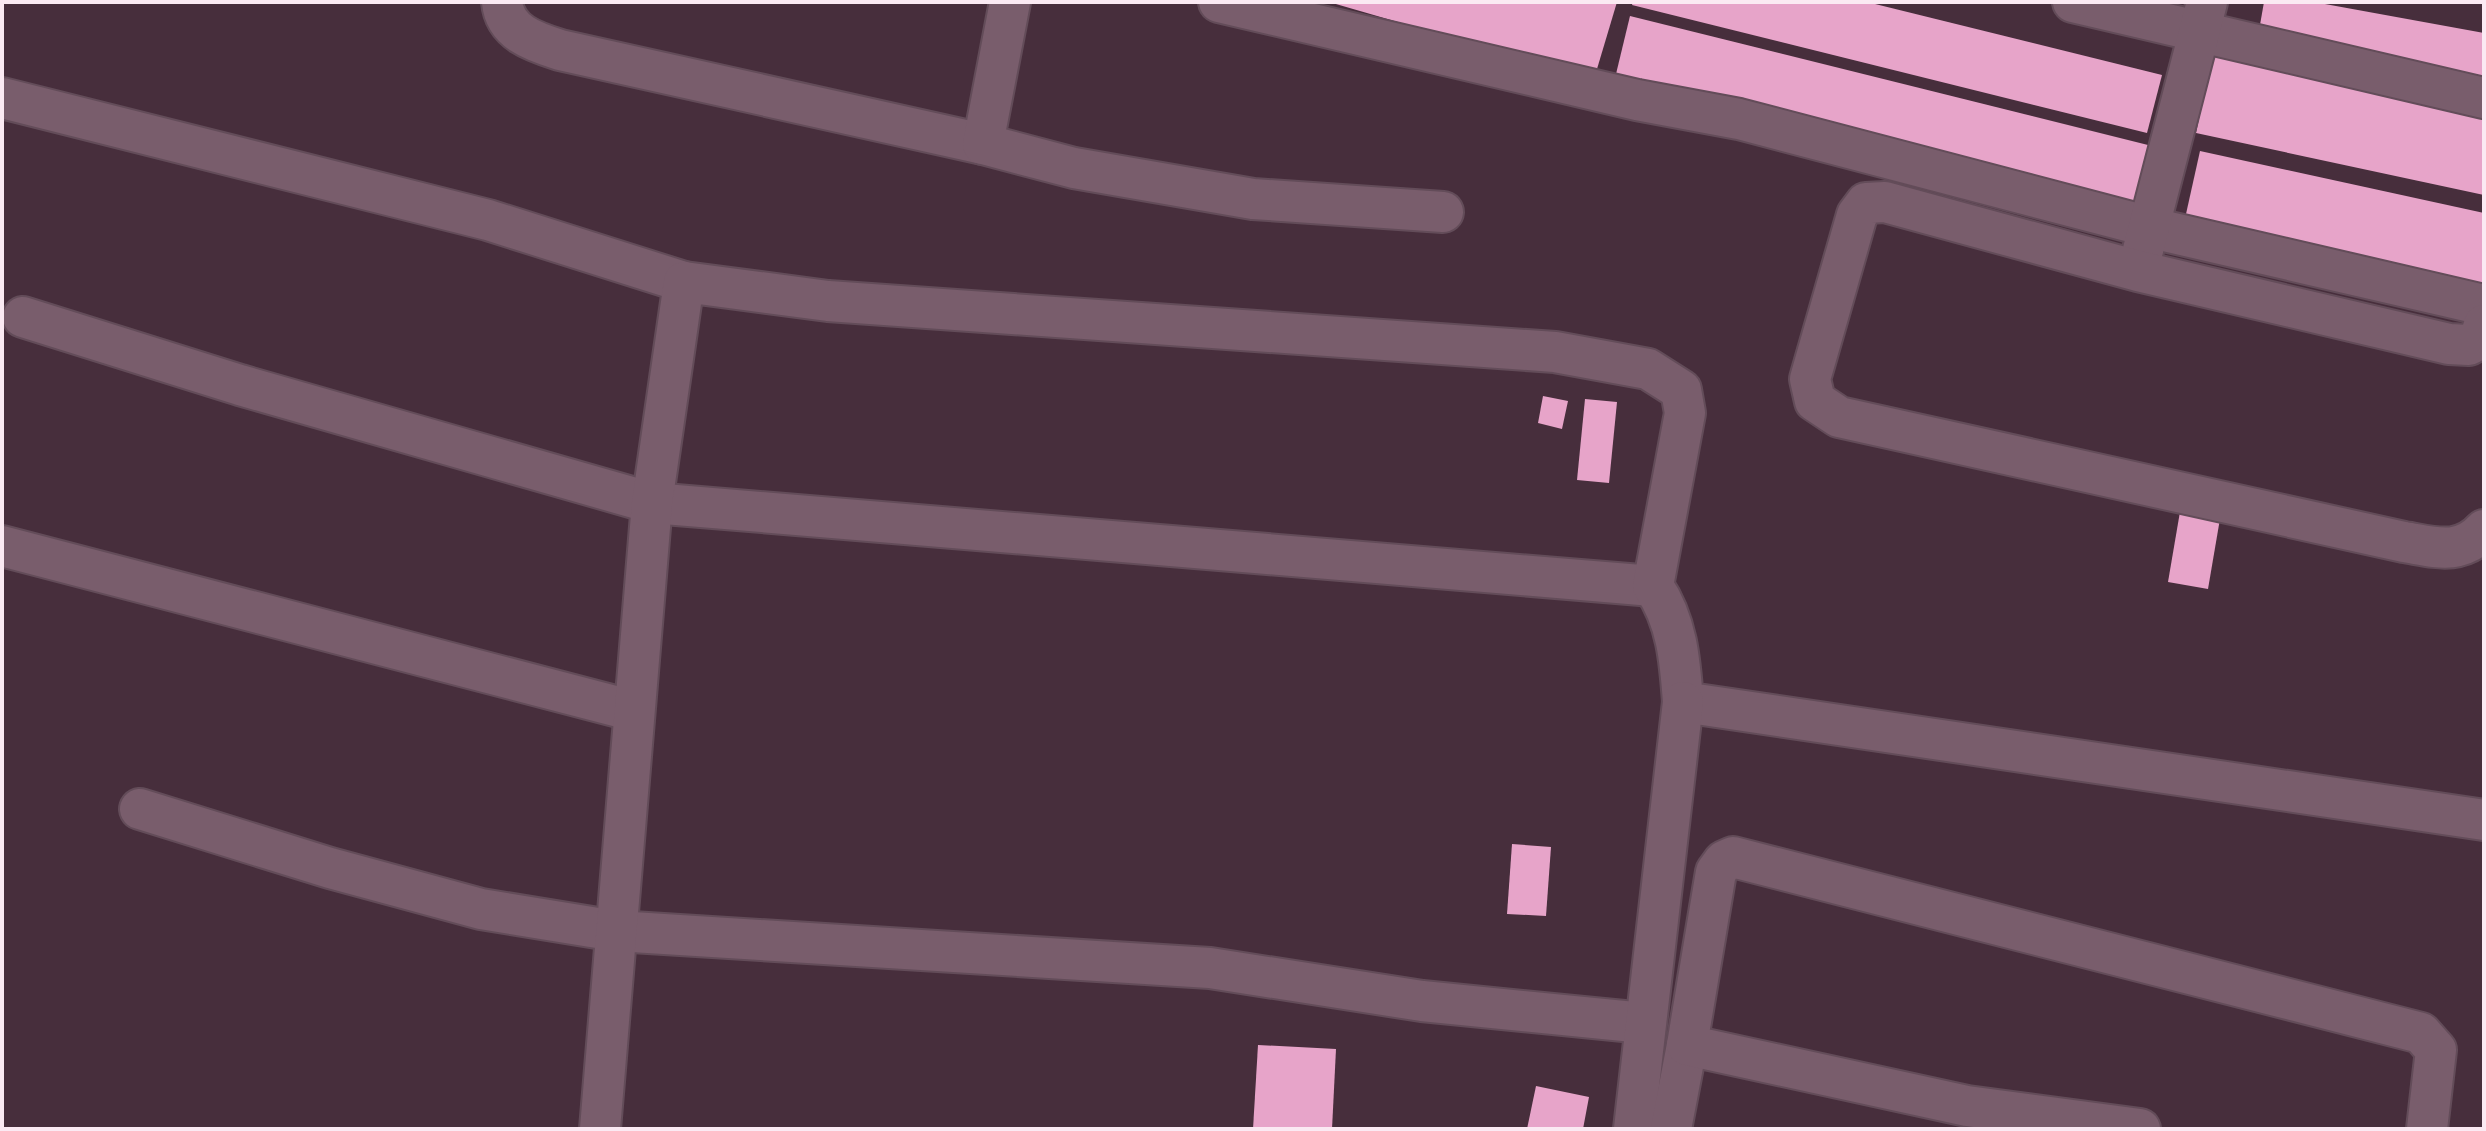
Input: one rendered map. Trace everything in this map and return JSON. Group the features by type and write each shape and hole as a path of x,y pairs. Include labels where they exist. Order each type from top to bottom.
{"street":[{"path":"502,2 512,28 531,41 560,50 983,144 1074,168 1253,199 1443,212"},
{"path":"983,144 1010,2"},
{"path":"1219,2 1637,100 1739,119 2149,226 2484,305"},
{"path":"2073,2 2203,17 2484,98"},
{"path":"2138,271 2203,17"},
{"path":"2,98 488,220 684,282 828,301 1555,352 1648,369 1681,390 1685,413 1653,586 1669,609 1680,658 1683,702 1634,1129"},
{"path":"2484,325 2480,338 2469,345 2449,344 2138,271 1885,202 1866,203 1857,215 1846,248 1810,379 1815,401 1839,417 2449,550 2472,544 2484,530"},
{"path":"600,1129 652,503 684,282"},
{"path":"23,317 240,385 652,503 1653,586"},
{"path":"2,546 634,711"},
{"path":"1683,702 2484,820"},
{"path":"140,809 330,868 481,909 616,931 1210,968 1422,1001 1644,1023"},
{"path":"1671,1129 1716,872 1724,861 1733,857 2421,1033 2436,1050 2427,1129"},
{"path":"1687,1045 1967,1106 2140,1129"}],"building":[{"path":"1329,2 1617,2 1594,79"},
{"path":"1633,2 1867,2 2162,75 2147,133 1632,5"},
{"path":"2264,2 2314,2 2484,33 2484,84 2257,42"},
{"path":"1630,16 2148,145 2135,203 1616,74"},
{"path":"2213,53 2484,111 2484,195 2196,133"},
{"path":"2200,151 2484,213 2484,296 2182,232"},
{"path":"1543,396 1568,401 1562,429 1538,423"},
{"path":"1585,399 1617,402 1609,483 1577,480"},
{"path":"2182,500 2222,507 2208,589 2168,582"},
{"path":"1512,844 1551,847 1546,916 1507,914"},
{"path":"1258,1045 1336,1049 1332,1129 1253,1129"},
{"path":"1536,1086 1589,1097 1583,1129 1527,1129"}]}
